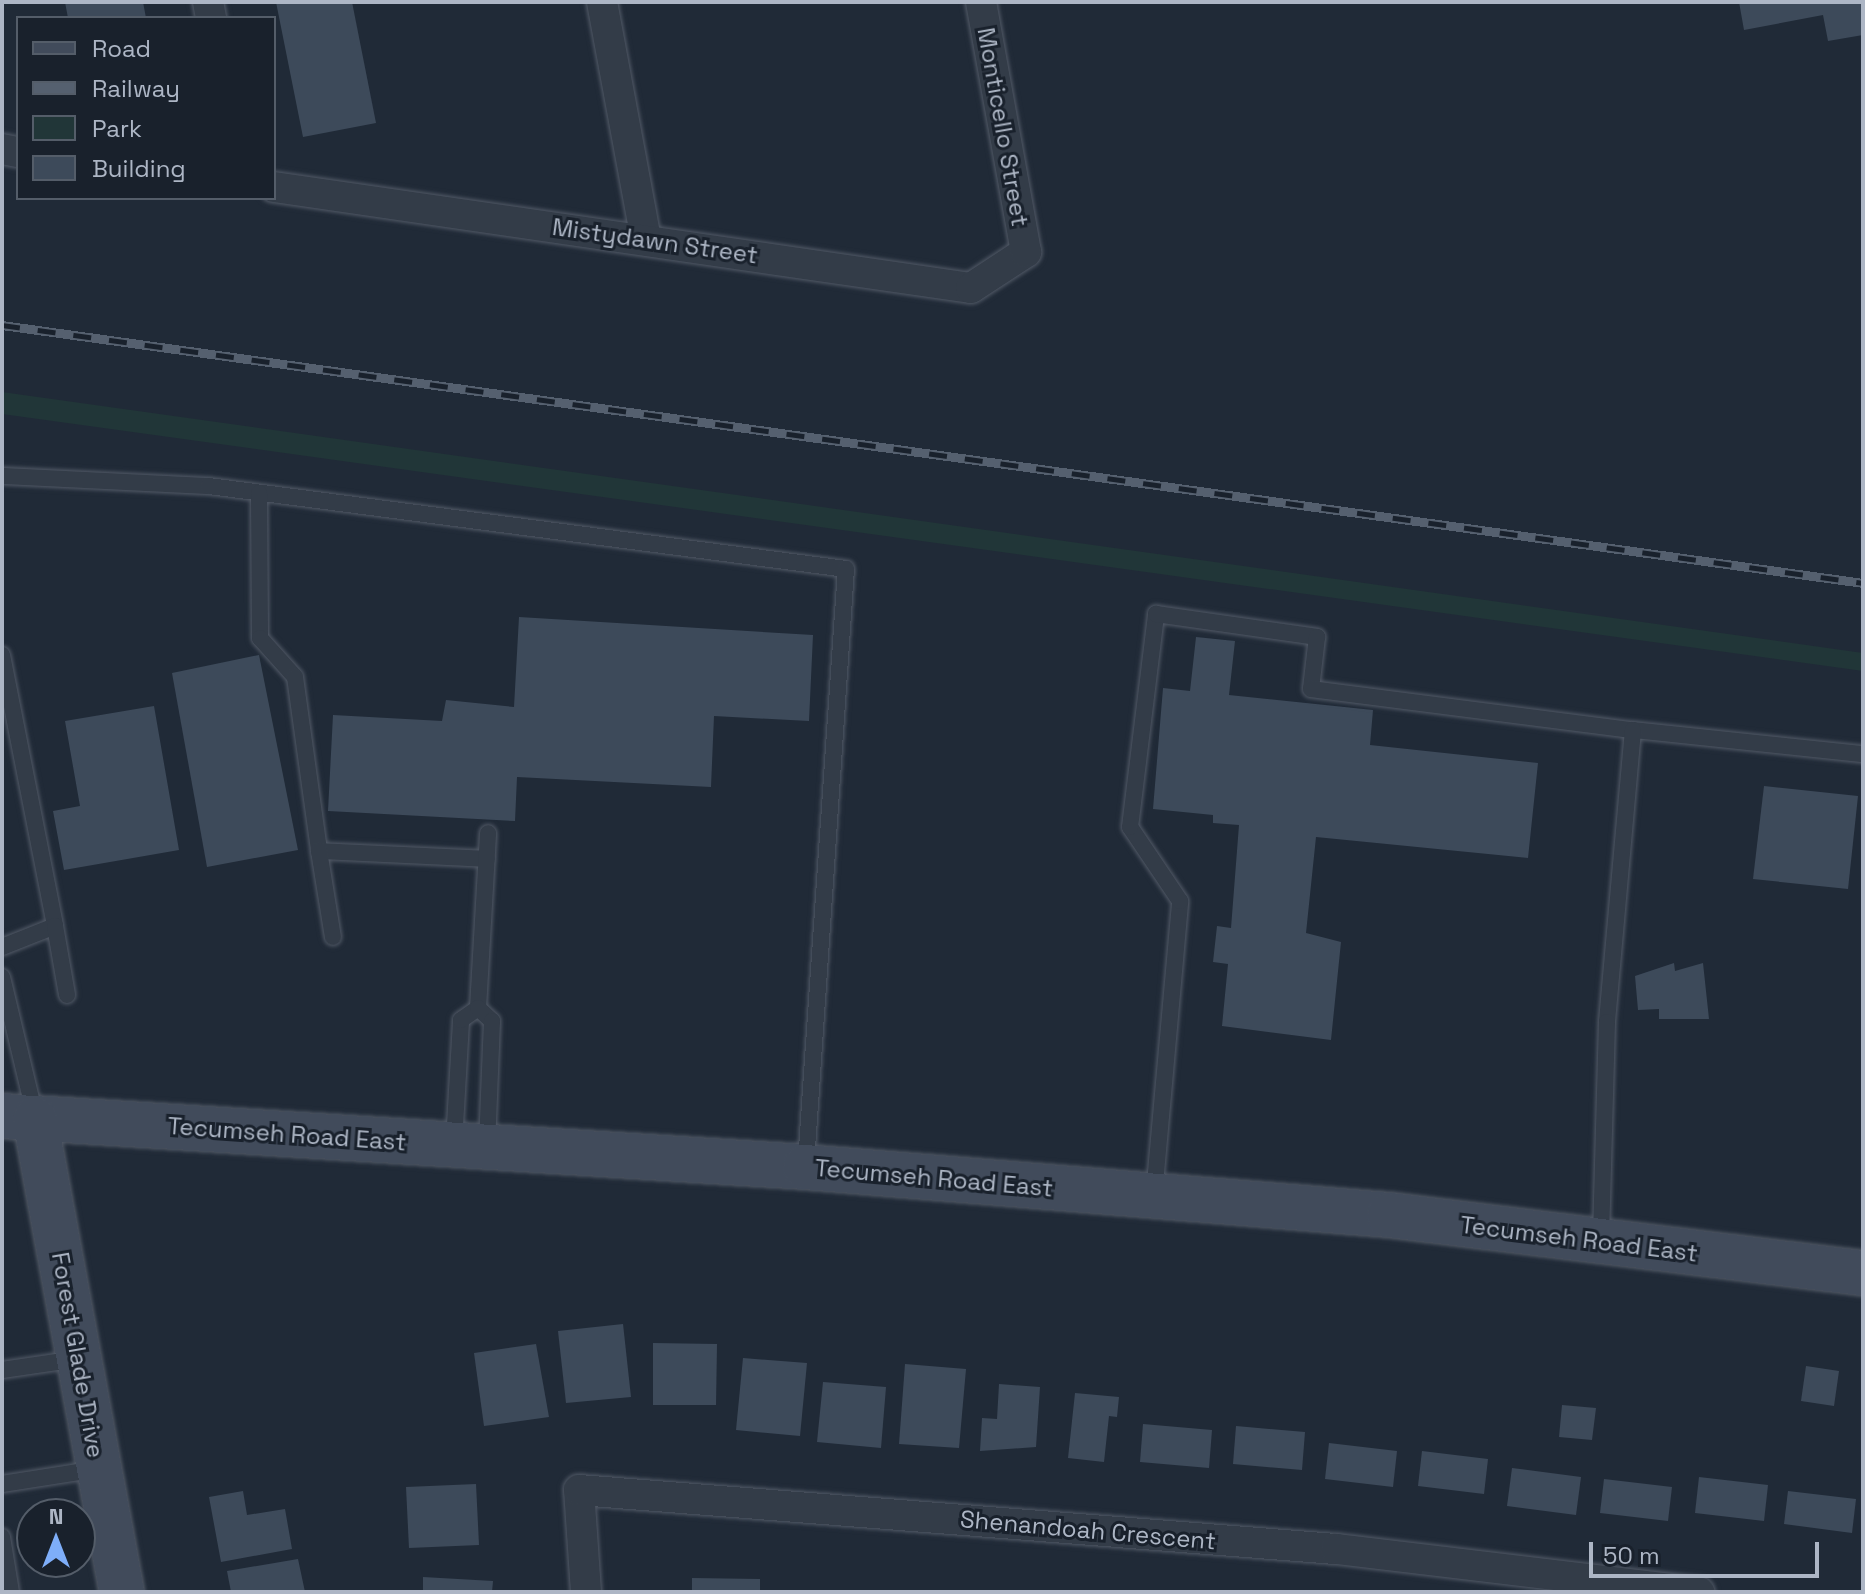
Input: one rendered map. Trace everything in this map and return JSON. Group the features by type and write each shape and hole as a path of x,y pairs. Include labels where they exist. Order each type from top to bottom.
{"main road":[{"name":"Tecumseh Road East","path":"19,1117 805,1167 1154,1196 1601,1241 1863,1273"},
{"name":"Forest Glade Drive","path":"19,1117 79,1359 122,1592"}],"street":[{"path":"602,2 646,239"},
{"name":"Monticello Street","path":"981,2 1026,252"},
{"name":"Mistydawn Street","path":"276,187 971,288 1026,252"},
{"name":"Shenandoah Crescent","path":"586,1592 579,1490 1336,1549 1699,1592"}],"lane":[{"path":"2,476 259,493 846,569 805,1167"},
{"path":"259,493 260,638 295,677 333,937"},
{"path":"1154,1196 1180,901 1130,827 1156,614 1317,637 1311,689 1633,730 1863,754"},
{"path":"2,655 67,995"},
{"path":"1601,1241 1607,1022 1633,730"},
{"path":"478,1008 488,833"},
{"path":"319,851 487,859"},
{"path":"2,947 55,926"},
{"path":"2,977 19,1117"},
{"path":"470,1146 492,1021 478,1008"},
{"path":"470,1146 461,1020 478,1008"},
{"path":"2,1370 79,1359"},
{"path":"2,1484 99,1468"},
{"path":"2,1537 11,1592"}],"green space":[{"path":"2,392 1863,653 1863,671 2,414"}],"building":[{"path":"65,2 143,2 146,16 68,16"},
{"path":"276,2 352,2 376,123 303,137"},
{"path":"1739,2 1863,2 1863,35 1828,41 1823,15 1744,30"},
{"path":"519,617 813,635 809,721 714,716 711,787 517,777 515,821 328,811 333,715 442,721 446,700 514,707"},
{"path":"1196,637 1235,641 1229,695 1373,710 1370,745 1538,763 1528,858 1316,837 1306,933 1341,942 1331,1040 1222,1026 1228,964 1213,962 1217,926 1231,928 1239,825 1213,823 1213,815 1153,809 1163,688 1190,691"},
{"path":"259,655 298,850 207,867 172,673"},
{"path":"154,706 179,850 64,870 53,811 80,806 65,721"},
{"path":"1764,786 1858,796 1848,889 1753,879"},
{"path":"1674,963 1675,971 1703,963 1709,1019 1659,1019 1659,1009 1638,1010 1635,976"},
{"path":"623,1324 631,1397 566,1403 558,1331"},
{"path":"653,1343 717,1344 716,1405 653,1405"},
{"path":"536,1344 549,1417 484,1426 474,1353"},
{"path":"743,1358 807,1363 800,1436 736,1430"},
{"path":"905,1364 966,1369 959,1448 899,1444"},
{"path":"1806,1366 1839,1371 1834,1406 1801,1401"},
{"path":"823,1382 886,1387 881,1448 817,1442"},
{"path":"999,1384 1040,1387 1036,1447 980,1451 982,1418 997,1419"},
{"path":"1075,1393 1119,1397 1117,1417 1109,1416 1104,1462 1068,1458"},
{"path":"1562,1405 1596,1408 1592,1440 1559,1437"},
{"path":"1143,1424 1212,1430 1209,1468 1140,1462"},
{"path":"1236,1426 1305,1432 1302,1470 1233,1464"},
{"path":"1329,1443 1397,1451 1393,1487 1325,1479"},
{"path":"1422,1451 1488,1459 1484,1494 1418,1486"},
{"path":"1512,1468 1581,1477 1576,1515 1507,1506"},
{"path":"1699,1477 1768,1485 1764,1521 1695,1513"},
{"path":"1604,1479 1672,1487 1668,1521 1600,1513"},
{"path":"476,1484 479,1545 409,1548 406,1487"},
{"path":"243,1491 247,1515 285,1509 292,1549 221,1562 209,1497"},
{"path":"1788,1491 1856,1499 1852,1533 1784,1524"},
{"path":"298,1559 305,1592 231,1592 227,1571"},
{"path":"423,1577 493,1581 492,1592 423,1592"},
{"path":"692,1578 760,1579 760,1592 692,1592"}],"railway":[{"path":"2,325 1863,583"}]}
